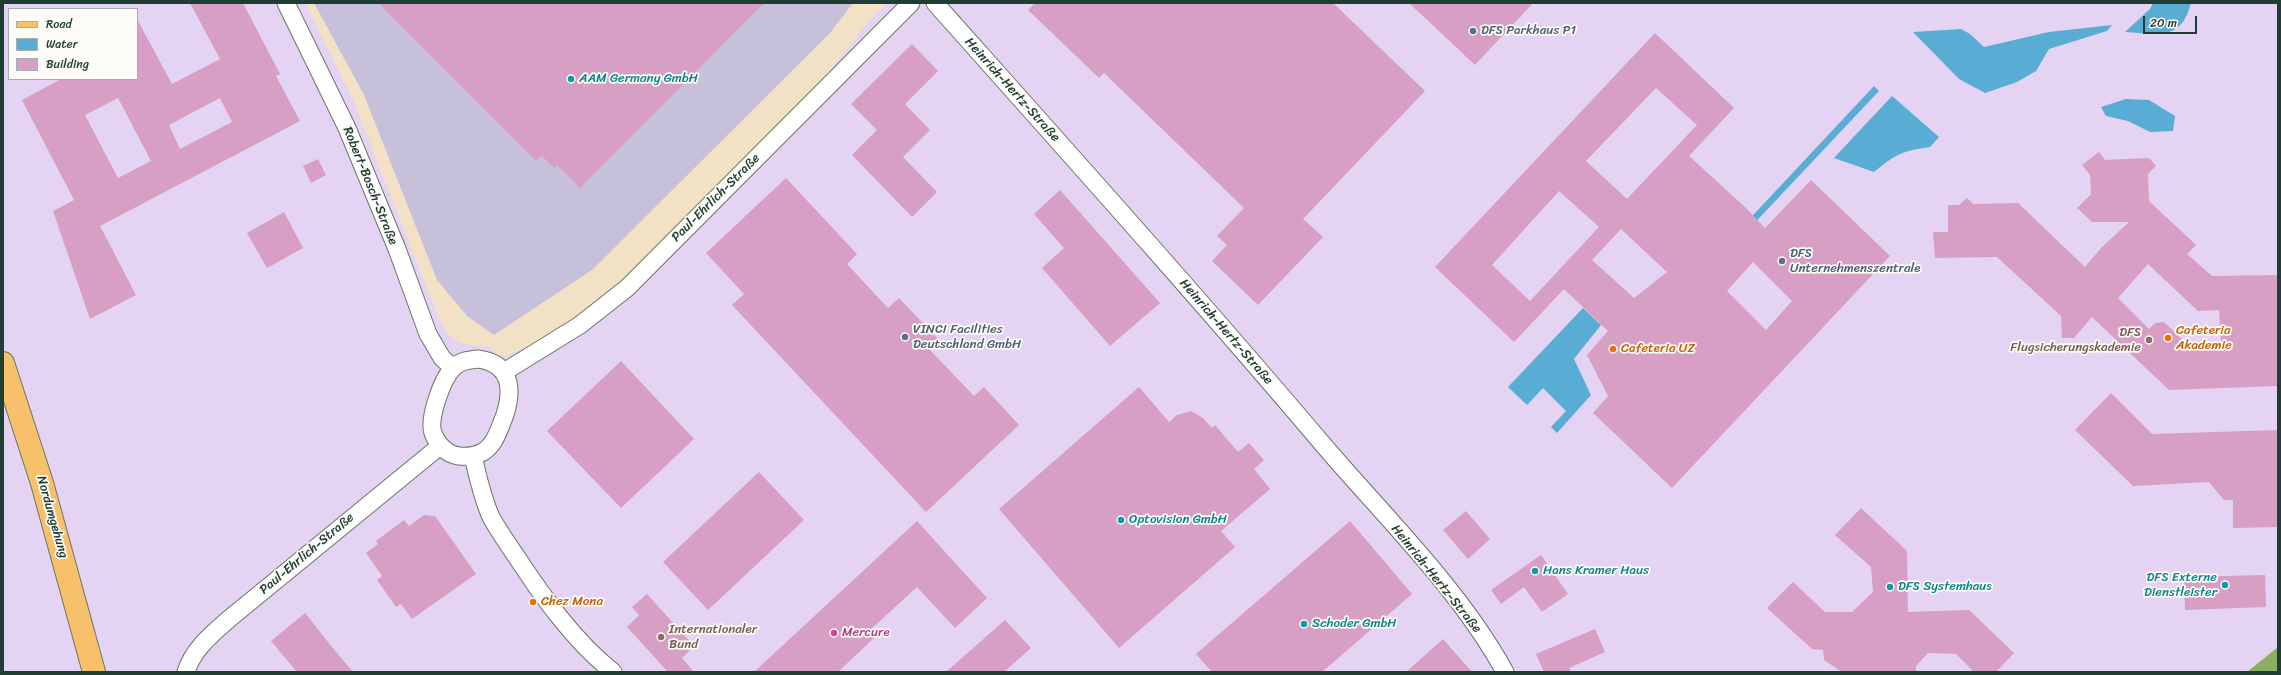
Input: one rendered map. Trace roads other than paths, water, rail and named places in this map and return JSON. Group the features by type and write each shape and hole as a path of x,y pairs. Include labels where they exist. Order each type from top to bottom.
{"main road":[{"name":"Nordumgehung","path":"3,363 42,483 94,672"}],"street":[{"name":"Robert-Bosch-Straße","path":"286,3 347,128 397,249 428,334 442,358 453,368"},
{"name":"Paul-Ehrlich-Straße","path":"504,372 580,325 627,288 911,3"},
{"name":"Heinrich-Hertz-Straße","path":"935,3 1235,342 1417,552 1475,626 1505,672"},
{"path":"478,359 494,364 504,372 509,387 510,396 506,411 492,444 481,453 473,456 456,455 440,446 432,431 432,416 448,375 453,368 461,362 478,359"},
{"name":"Paul-Ehrlich-Straße","path":"186,672 196,652 229,619 440,446"},
{"path":"473,456 483,496 492,518 510,546 536,586 560,617 613,672"}],"water":[{"path":"2153,3 2191,3 2187,16 2174,30 2157,34 2125,32 2150,9"},
{"path":"2112,25 2107,31 2049,49 2036,71 2017,82 1985,93 1959,79 1913,32 1961,29 1970,34 1984,47 2049,32"},
{"path":"1874,86 1879,91 1747,231 1742,227"},
{"path":"1892,96 1939,137 1930,147 1900,154 1874,172 1834,158"},
{"path":"2126,99 2149,100 2175,116 2173,131 2150,132 2128,121 2106,116 2101,107"},
{"path":"1583,308 1601,325 1574,359 1591,395 1557,433 1551,427 1566,411 1543,388 1527,405 1508,387"}],"place":[{"name":"DFS Parkhaus P1","path":"1473,31"},
{"name":"AAM Germany GmbH","path":"571,79"},
{"name":"DFS Unternehmenszentrale","path":"1782,261"},
{"name":"VINCI Facilities Deutschland GmbH","path":"905,337"},
{"name":"Cafeteria Akademie","path":"2168,338"},
{"name":"DFS Flugsicherungskademie","path":"2149,340"},
{"name":"Cafeteria UZ","path":"1613,349"},
{"name":"Optovision GmbH","path":"1121,520"},
{"name":"Hans Kramer Haus","path":"1535,571"},
{"name":"DFS Externe Dienstleister","path":"2225,585"},
{"name":"DFS Systemhaus","path":"1890,587"},
{"name":"Chez Mona","path":"533,602"},
{"name":"Schoder GmbH","path":"1304,624"},
{"name":"Mercure","path":"834,633"},
{"name":"Internationaler Bund","path":"661,637"}]}
